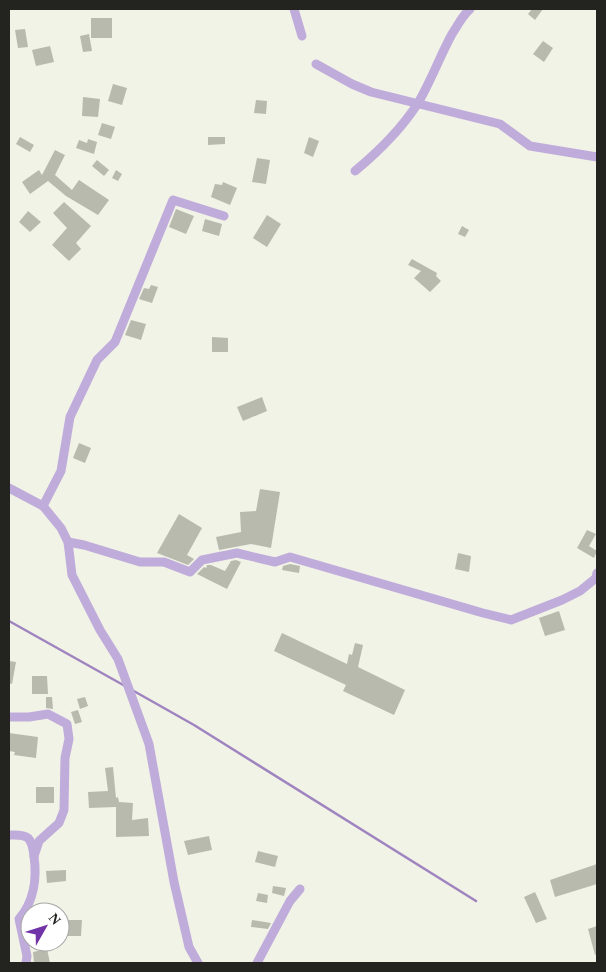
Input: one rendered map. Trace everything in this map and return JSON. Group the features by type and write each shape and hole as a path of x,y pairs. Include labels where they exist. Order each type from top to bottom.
{"street":[{"path":"294,9 302,36"},
{"path":"355,171 389,140 418,103 442,52 463,14 470,9"},
{"path":"316,64 371,92 500,124 530,146 597,157"},
{"path":"43,506 60,471 70,417 97,360 114,342 173,200 224,216"},
{"path":"9,488 43,506 61,528 68,542 72,575 100,630 118,659 149,744 174,882 189,947 198,963"},
{"path":"68,542 140,562 164,562 190,572 202,560 237,553 275,562 290,557 511,620 580,591 596,578 597,573"},
{"path":"9,717 29,718 48,714 67,724 69,739 65,758 64,810 59,823 39,841 34,856"},
{"path":"9,835 26,836 33,847 36,873 31,899 26,911 19,919 26,963"},
{"path":"257,963 290,902 300,888"}],"building":[{"path":"532,9 543,9 535,20 528,14"},
{"path":"91,18 112,18 112,38 91,38"},
{"path":"25,29 28,47 18,48 15,30"},
{"path":"89,34 92,51 83,52 80,36"},
{"path":"543,41 553,48 544,62 533,54"},
{"path":"50,46 54,62 36,66 32,50"},
{"path":"113,84 127,88 122,105 108,101"},
{"path":"83,97 100,99 98,117 82,116"},
{"path":"256,100 267,101 266,114 254,113"},
{"path":"102,123 115,127 111,139 98,135"},
{"path":"20,137 34,145 30,152 16,144"},
{"path":"208,137 225,137 225,144 208,145"},
{"path":"309,137 319,141 313,157 304,153"},
{"path":"88,139 97,142 94,154 76,148 79,140 87,143"},
{"path":"55,150 65,155 55,175 72,190 79,180 109,200 98,215 66,196 48,181 30,194 22,182 39,170 42,175"},
{"path":"257,158 270,160 266,184 252,182"},
{"path":"97,160 109,170 104,176 92,166"},
{"path":"116,170 122,174 118,181 112,178"},
{"path":"223,182 237,188 230,205 211,197 215,184 222,185"},
{"path":"64,202 91,226 76,243 81,249 69,261 52,245 67,228 53,213"},
{"path":"176,209 194,216 186,234 169,227"},
{"path":"28,211 41,222 30,232 19,222"},
{"path":"267,215 281,224 267,247 253,238"},
{"path":"205,219 222,224 219,236 202,231"},
{"path":"462,226 469,230 465,237 458,234"},
{"path":"412,259 437,273 436,276 441,281 430,292 414,278 421,271 408,265"},
{"path":"151,285 158,287 152,303 139,299 144,288 149,289"},
{"path":"131,320 146,324 141,340 125,335"},
{"path":"212,337 228,338 228,352 212,352"},
{"path":"262,397 267,411 243,421 237,407"},
{"path":"79,443 91,448 85,463 73,458"},
{"path":"260,489 280,492 271,548 251,544 219,550 216,537 241,532 240,512 256,511"},
{"path":"179,514 202,528 187,555 194,559 188,565 157,553"},
{"path":"587,530 596,534 589,546 597,551 594,558 577,548"},
{"path":"458,553 471,556 469,572 455,569"},
{"path":"231,561 241,562 227,589 197,574 204,567 206,568 207,565 225,571"},
{"path":"290,564 300,566 299,573 282,570 283,566"},
{"path":"559,611 565,630 545,636 539,618"},
{"path":"282,633 347,664 349,654 352,655 355,643 363,645 358,667 405,690 394,715 343,691 346,685 274,651"},
{"path":"9,661 16,662 12,684 9,683"},
{"path":"32,676 47,676 48,694 32,694"},
{"path":"46,697 52,697 53,709 46,708"},
{"path":"85,697 88,706 80,709 77,699"},
{"path":"78,710 82,722 75,724 71,712"},
{"path":"9,733 38,737 36,758 14,755 15,752 9,751"},
{"path":"113,767 116,798 118,797 119,802 133,803 132,820 148,818 149,836 116,837 116,807 89,808 88,792 108,791 105,768"},
{"path":"36,787 54,787 54,803 36,803"},
{"path":"209,836 212,850 188,855 184,841"},
{"path":"258,851 278,856 275,867 255,862"},
{"path":"597,864 597,884 555,897 550,880"},
{"path":"66,870 66,881 47,883 46,871"},
{"path":"273,886 286,888 284,896 272,893"},
{"path":"535,892 547,919 536,923 524,897"},
{"path":"258,893 268,895 267,903 256,901"},
{"path":"70,920 82,920 81,936 70,936"},
{"path":"252,920 271,923 268,929 251,927"},
{"path":"597,926 597,954 595,955 588,929"},
{"path":"33,952 48,952 50,963 34,963"}],"waterway":[{"path":"9,621 125,686"},
{"path":"132,690 194,725 476,901"}]}
